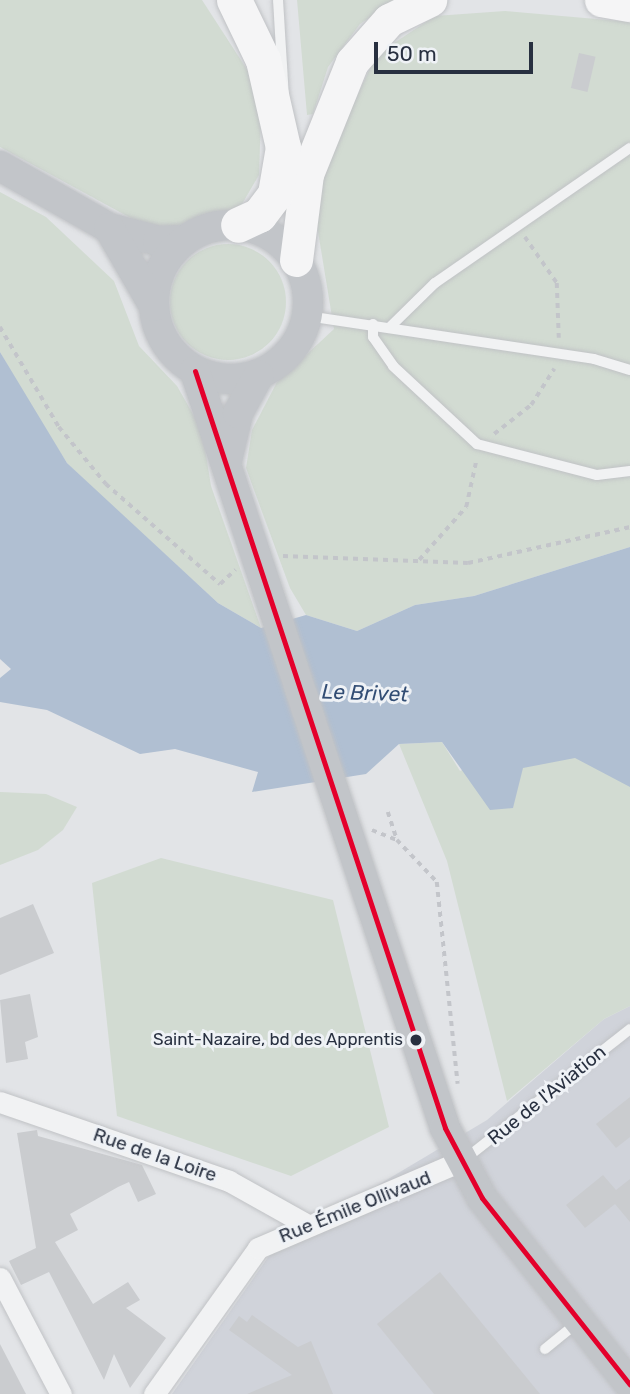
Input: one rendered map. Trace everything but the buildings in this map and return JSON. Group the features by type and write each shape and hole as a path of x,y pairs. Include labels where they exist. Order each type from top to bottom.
{"highway":[{"path":"234,0 263,60 280,120 283,147 275,194 259,215 238,225"}],"main road":[{"path":"296,260 307,174 352,62 389,20 430,0"},
{"path":"601,0 630,5"},
{"path":"0,166 109,228 158,241 184,240 238,225 281,242 296,260 309,296 307,316 299,340 259,374 239,412 227,460"},
{"path":"109,228 154,307 166,344 195,371 227,460 253,561 343,818 438,1108 482,1198 630,1385"},
{"path":"154,307 156,281 184,240"},
{"path":"195,371 237,380 259,374"}],"street":[{"name":"Rue de la Loire","path":"0,1102 229,1181 304,1223"},
{"name":"Rue Émile Ollivaud","path":"154,1394 258,1248 304,1223 394,1195 463,1160"},
{"path":"0,1278 61,1394"}],"lane":[{"path":"278,0 288,77 280,120"},
{"path":"390,327 435,283 518,229 630,148"},
{"path":"307,316 558,353 630,370"},
{"path":"373,324 373,337 393,366 484,448 597,475 630,471"},
{"name":"Rue de l'Aviation","path":"463,1160 630,1029"},
{"path":"545,1349 579,1321"}],"path":[{"path":"419,561 466,507 469,470 484,448 545,388 558,353 556,283 518,229"},
{"path":"0,327 84,461 220,583"},
{"path":"253,561 468,563 630,527"},
{"path":"388,812 397,840"},
{"path":"343,818 397,840 437,882 460,1081 438,1108"}],"shaded area":[{"path":"0,0 202,0 248,71 261,115 259,175 242,204 203,222 151,229 0,147"},
{"path":"297,0 396,0 360,24 328,67 313,114 307,115"},
{"path":"505,11 630,22 630,547 474,596 415,605 357,631 306,615 290,588 246,468 252,430 277,382 334,329 312,195 376,55 435,16"},
{"path":"0,192 46,217 114,281 139,346 177,386 202,430 211,486 261,628 218,603 67,463 28,402 0,352"},
{"path":"228,244 250,249 269,261 281,280 286,302 281,324 269,343 250,355 228,360 206,355 187,343 175,324 170,302 175,280 187,261 206,249"},
{"path":"630,693 630,1006 604,1019 507,1101 447,861 399,744 442,742 460,771"},
{"path":"0,792 46,794 77,807 63,830 38,850 0,865"},
{"path":"161,858 333,900 389,1127 291,1176 117,1116 92,883"},
{"path":"630,1006 630,1394 172,1394 276,1246 487,1120 604,1019"}],"water":[{"name":"Le Brivet","path":"0,352 67,463 218,603 261,628 306,615 357,631 415,605 474,596 630,547 630,787 575,758 523,768 513,808 490,810 442,742 399,744 366,774 252,792 258,772 175,749 140,754 47,710 0,702 0,678 11,669 0,659"}],"transit line":[{"path":"195,371 445,1128 482,1198 630,1385"}],"place":[{"name":"Saint-Nazaire, bd des Apprentis","path":"416,1040"}]}
